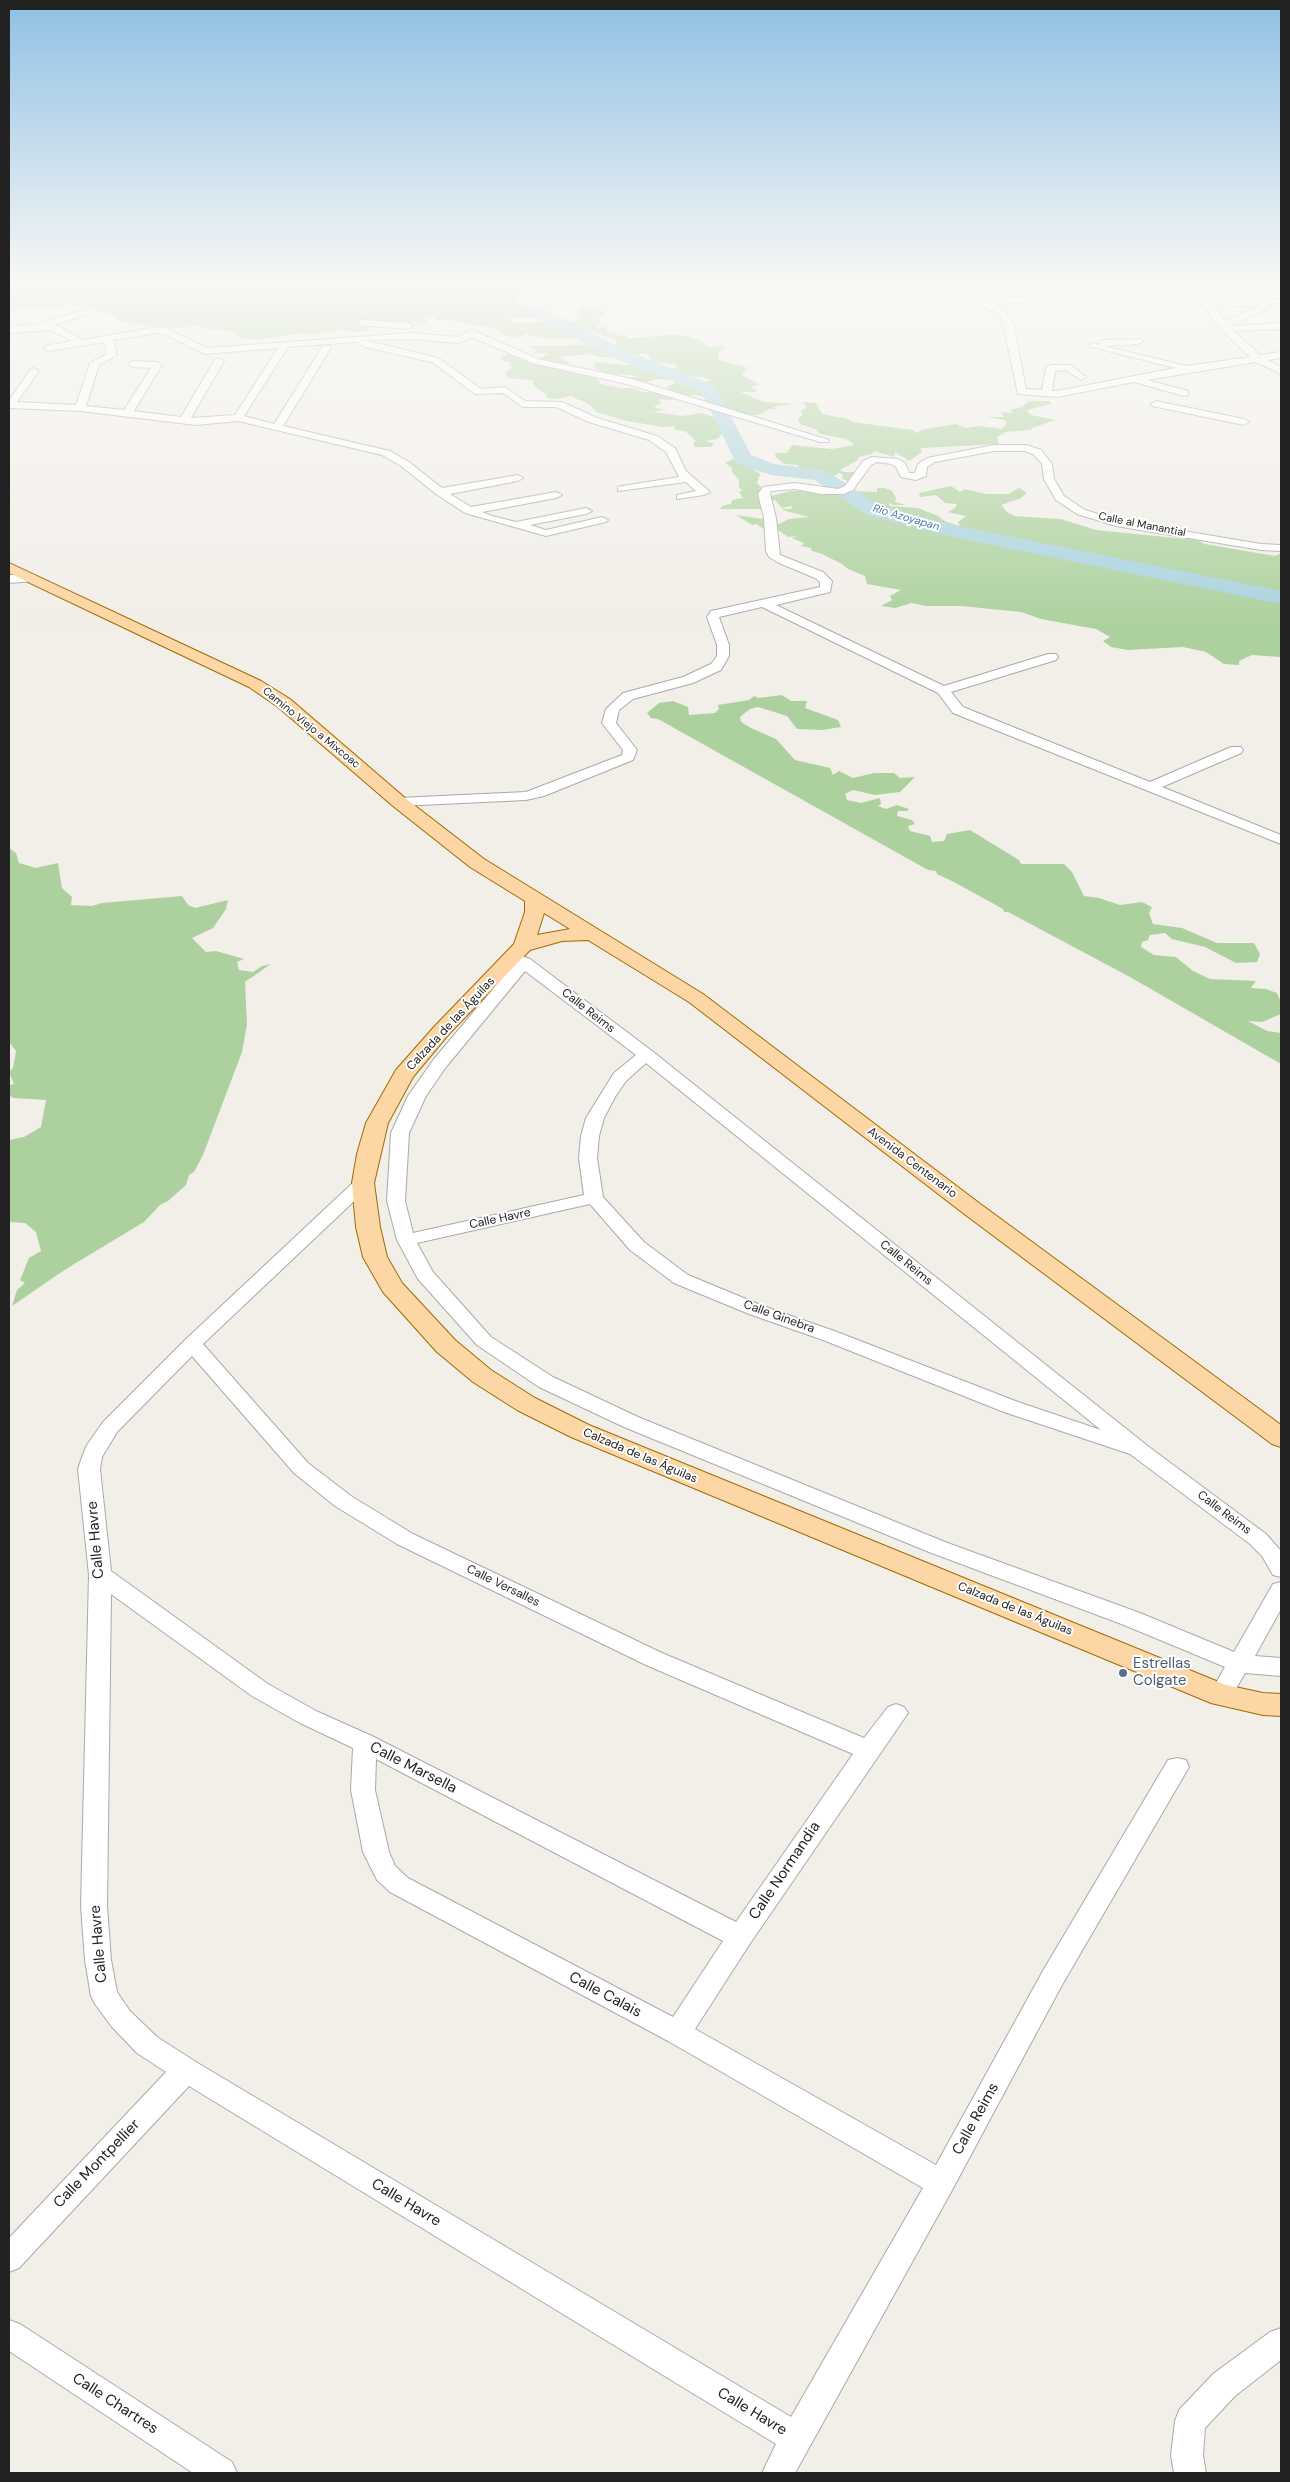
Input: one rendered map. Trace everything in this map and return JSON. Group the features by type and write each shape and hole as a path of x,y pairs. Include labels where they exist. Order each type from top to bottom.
{"main road":[{"name":"Camino Viejo a Mixcoac","path":"9,567 255,684 284,703 399,802 476,864 535,901"},
{"name":"Avenida Centenario","path":"535,901 696,998 971,1208 1281,1438"},
{"name":"Calzada de las Águilas","path":"520,955 535,912 535,901"},
{"name":"Calzada de las Águilas","path":"592,934 562,935 546,938 520,955 441,1031 404,1075 377,1123 368,1154 364,1184 368,1227 376,1257 392,1287 446,1346 482,1376 526,1404 580,1431 1222,1695 1263,1704 1281,1704"}],"street":[{"path":"80,408 84,396"},
{"path":"127,414 138,396"},
{"path":"184,421 199,396"},
{"path":"238,418 252,396"},
{"path":"278,426 297,396"},
{"path":"512,396 523,404 558,404 593,420 641,433 671,450 681,473 704,492 681,497"},
{"path":"680,396 824,440"},
{"path":"1177,396 1156,404 1244,422"},
{"path":"9,405 80,408 200,422 238,418 386,453 405,464 440,492 469,511 514,525 546,532 602,520"},
{"name":"Calle al Manantial","path":"764,604 815,593 826,588 826,581 819,575 775,557 772,551 770,518 764,494 767,489 796,486 821,491 845,490 867,463 876,458 894,460 901,465 905,475 916,477 922,474 922,466 931,460 973,451 1006,447 1026,448 1037,452 1047,464 1048,479 1060,498 1081,512 1116,522 1261,547 1281,548"},
{"path":"440,492 518,478"},
{"path":"622,489 686,479"},
{"path":"469,511 556,495"},
{"path":"514,525 601,508"},
{"path":"9,579 31,578"},
{"path":"399,802 526,796 623,760 630,754 630,750 609,723 613,709 628,696 688,680 716,667 723,656 723,645 713,617 715,614 721,611 764,604 943,690 958,710 1281,840"},
{"path":"943,690 1052,656"},
{"path":"1151,787 1236,750"},
{"name":"Calle Reims","path":"520,955 1142,1452 1258,1539 1270,1551 1281,1568"},
{"name":"Calzada de las Águilas","path":"520,955 417,1096 400,1133 396,1201 406,1240 425,1275 484,1341 546,1382 631,1422 937,1547 1132,1619 1241,1664 1281,1667"},
{"path":"594,1198 588,1158 590,1136 596,1118 620,1077 646,1055"},
{"name":"Calle Havre","path":"364,1184 192,1344 110,1427 94,1451 90,1469 100,1575 94,1906 98,1960 104,1996 120,2019 148,2045 186,2070 796,2438"},
{"name":"Calle Havre","path":"406,1240 594,1198"},
{"name":"Calle Ginebra","path":"594,1198 637,1246 681,1279 756,1310 830,1336 1011,1407 1142,1452"},
{"name":"Calle Versalles","path":"192,1344 301,1468 342,1501 405,1539 654,1659 868,1750"},
{"name":"Calle Marsella","path":"100,1575 260,1690 308,1717 366,1743 740,1937"},
{"path":"1222,1695 1281,1590"},
{"name":"Calle Normandia","path":"678,2033 740,1937 896,1712"},
{"name":"Calle Calais","path":"366,1743 363,1764 363,1790 376,1852 386,1873 413,1893 678,2033 940,2183"},
{"name":"Calle Reims","path":"778,2473 1053,1977 1177,1767"},
{"name":"Calle Montpellier","path":"9,2258 186,2070"},
{"name":"Calle Chartres","path":"9,2334 221,2473"},
{"path":"1190,2473 1187,2455 1190,2421 1224,2386 1281,2342"}],"green space":[{"path":"546,396 674,396 681,398 659,399 660,402 664,401 654,407 664,410 640,414 655,412 682,416 702,413 713,417 726,430 717,439 705,441 715,444 710,447 695,447 693,443 696,441 685,431 675,430 674,427 678,426 663,427 627,421 596,412 590,405 571,396 557,399 547,398"},
{"path":"700,396 749,396 764,402 793,404 773,407 776,409 769,409 758,415 734,415 717,409 711,397"},
{"path":"1029,401 1049,401 1051,404 1027,410 1031,415 1055,420 1031,430 1006,432 997,437 999,444 920,448 922,452 909,461 895,452 894,457 874,451 872,454 859,457 858,460 840,470 843,472 865,472 865,476 849,481 842,479 843,475 839,473 825,481 837,482 844,489 852,491 877,492 877,488 885,488 892,491 896,498 895,502 906,505 893,505 890,503 889,506 918,508 938,516 946,522 960,526 958,522 966,516 948,512 955,508 957,504 945,503 936,495 920,497 919,493 951,486 960,492 965,489 986,494 1008,494 1019,488 1027,493 1021,498 1001,505 1008,513 1015,516 1061,519 1096,530 1196,540 1205,544 1275,556 1281,553 1281,657 1252,655 1239,661 1239,665 1224,664 1206,652 1183,647 1128,650 1111,647 1103,641 1110,637 1096,629 1041,619 1021,612 961,606 926,606 912,603 895,608 881,606 892,600 890,596 901,590 867,584 865,576 848,569 822,554 812,551 811,548 801,546 804,543 792,538 797,536 788,537 774,527 762,528 757,524 752,525 736,515 770,520 771,523 777,525 789,519 809,517 782,509 791,509 792,506 782,508 775,500 759,506 769,508 767,509 720,509 722,506 731,504 732,500 743,498 739,492 743,490 739,488 739,480 732,472 732,468 725,463 733,459 743,462 760,474 757,483 770,496 791,491 818,491 821,487 829,485 822,485 799,470 798,465 784,464 776,457 775,453 787,453 792,445 831,449 855,445 846,439 820,434 815,429 800,424 798,419 802,415 801,411 807,407 802,402 816,403 822,414 848,419 853,422 912,430 917,433 924,429 956,424 966,428 978,426 1002,429 1007,423 1005,420 986,417 1004,417 1001,412 1013,413 1010,410 1021,407"},
{"path":"782,695 791,701 807,701 805,708 838,720 841,727 822,730 797,729 787,716 758,707 750,709 740,717 741,722 776,739 795,760 830,768 833,775 839,771 853,778 874,773 894,773 900,778 915,777 900,792 875,795 853,790 845,794 847,800 861,803 880,798 881,804 878,806 886,809 897,805 909,809 907,811 898,811 897,816 912,820 915,824 908,826 910,831 930,836 932,842 944,841 947,834 970,830 1019,860 1021,864 1064,864 1072,872 1084,896 1099,898 1120,905 1142,902 1152,907 1149,913 1153,924 1182,928 1217,943 1254,943 1260,954 1257,962 1236,963 1205,947 1172,939 1165,933 1150,935 1148,940 1142,942 1141,947 1154,955 1176,957 1193,971 1210,979 1256,981 1251,988 1266,989 1277,993 1281,1002 1281,1014 1262,1022 1248,1021 1267,1031 1281,1033 1281,1064 1130,977 1008,912 1004,912 1003,909 937,874 936,871 928,870 658,719 651,718 647,713 659,703 673,701 688,707 689,715 715,713 719,709 718,705 749,700 754,696 759,698"},
{"path":"9,848 16,853 19,863 36,868 58,863 62,888 72,897 71,905 92,906 102,903 182,896 188,905 195,908 228,900 226,909 213,928 192,938 206,952 216,951 244,959 237,962 239,970 253,972 262,966 271,964 245,982 247,1024 242,1052 203,1155 194,1172 189,1175 186,1185 168,1201 160,1205 144,1222 66,1269 12,1306 17,1290 25,1283 20,1280 29,1258 41,1251 36,1232 25,1223 9,1222 9,1140 24,1137 41,1127 46,1100 13,1098 9,1095 9,1085 14,1084 9,1072 13,1068 16,1051 9,1042"}],"waterway":[{"name":"Rio Azoyapan","path":"712,396 743,459 771,469 820,475 874,511 953,531 1281,598"}],"place":[{"name":"Estrellas Colgate","path":"1123,1673"}]}
